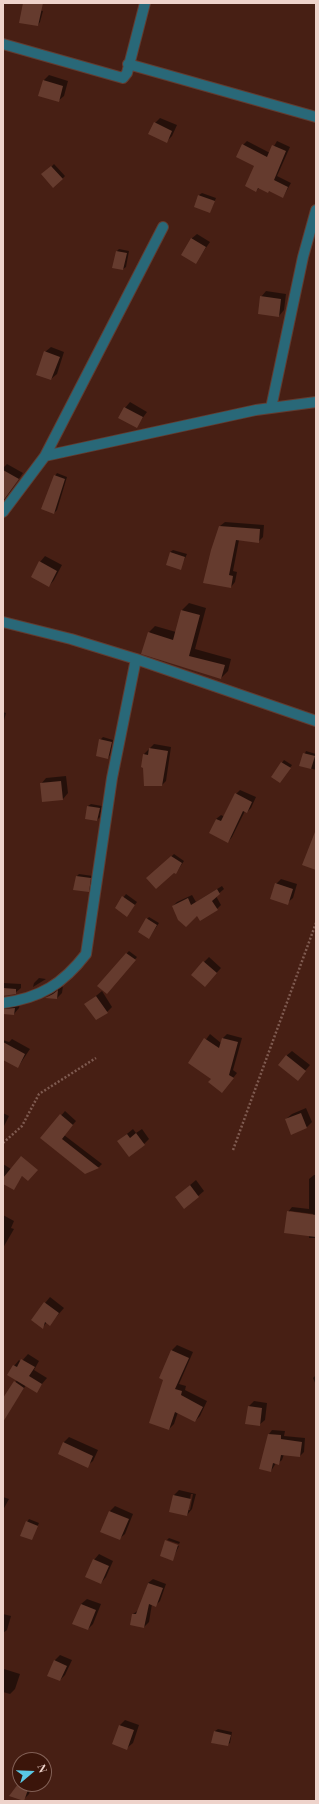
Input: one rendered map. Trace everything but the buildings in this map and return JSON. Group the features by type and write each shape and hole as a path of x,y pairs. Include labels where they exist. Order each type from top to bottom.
{"street":[{"path":"3,44 117,78 122,78 127,73 128,64 145,3"},
{"path":"128,64 316,116"},
{"path":"271,408 303,258 316,210"},
{"path":"3,512 45,456 163,227"},
{"path":"45,456 137,434 271,408 316,402"},
{"path":"3,622 71,639 136,659 316,721"},
{"path":"3,1003 20,1001 58,984 74,970 86,954 112,778 136,659"}],"path":[{"path":"233,1150 316,923"},
{"path":"3,1143 22,1126 39,1094 96,1058"}]}
